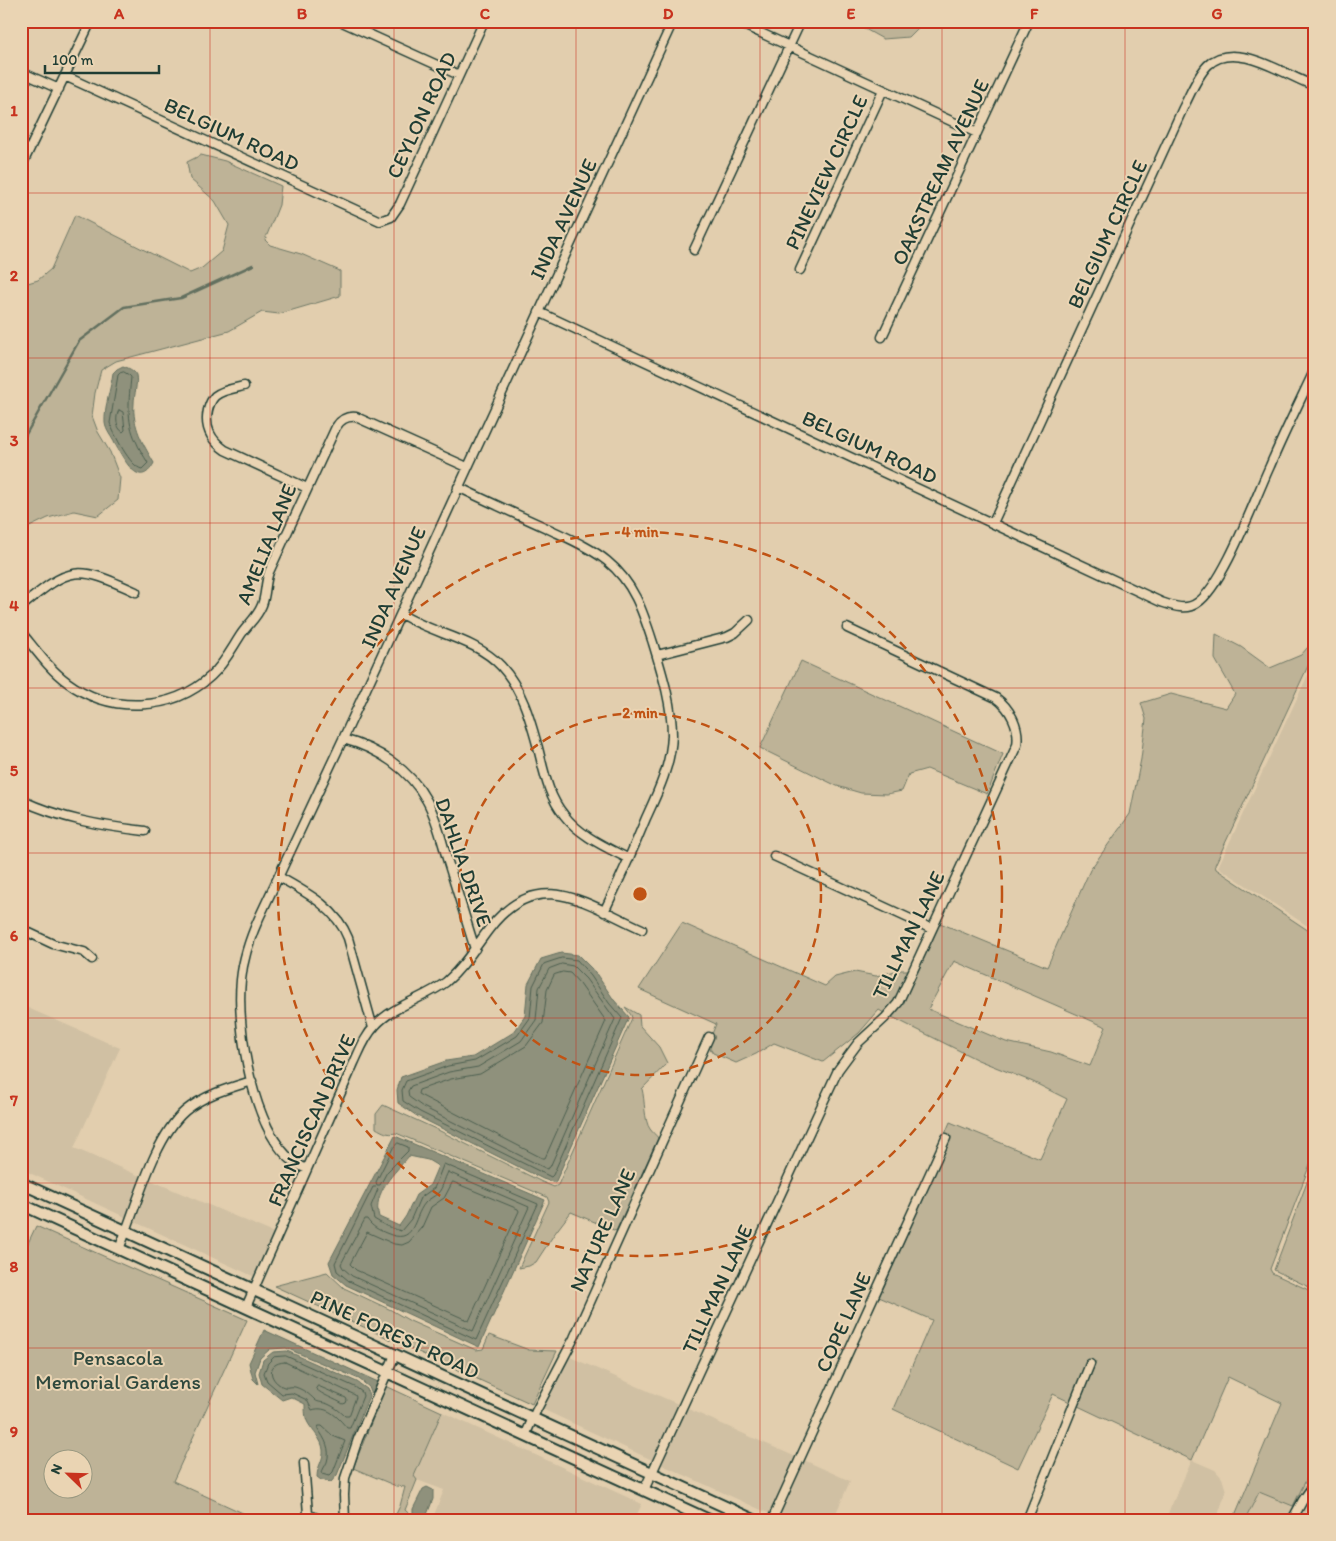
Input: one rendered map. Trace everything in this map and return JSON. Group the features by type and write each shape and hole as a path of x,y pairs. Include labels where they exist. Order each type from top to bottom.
{"main road":[{"name":"PINE FOREST ROAD","path":"21,1183 754,1520"},
{"name":"PINE FOREST ROAD","path":"21,1204 709,1520"},
{"path":"80,1231 87,1214"}],"street":[{"path":"21,167 91,21"},
{"path":"340,21 459,75"},
{"name":"CEYLON ROAD","path":"386,220 400,204 484,21"},
{"name":"INDA AVENUE","path":"307,1169 293,1161 272,1135 261,1112 252,1081 242,1033 240,999 244,959 253,932 278,877 673,21"},
{"path":"735,21 977,133"},
{"path":"694,250 800,21"},
{"name":"OAKSTREAM AVENUE","path":"882,337 1029,21"},
{"name":"BELGIUM CIRCLE","path":"993,523 1183,108 1204,69 1215,60 1223,57 1240,56 1258,61 1315,86"},
{"path":"21,72 59,89"},
{"name":"BELGIUM ROAD","path":"65,76 374,219 386,220"},
{"name":"PINEVIEW CIRCLE","path":"800,270 883,90"},
{"name":"BELGIUM ROAD","path":"539,312 1171,606 1187,607 1198,603 1222,572 1315,369"},
{"path":"244,386 223,392 212,400 208,408 207,425 214,441 225,450 307,488"},
{"name":"AMELIA LANE","path":"21,632 45,661 77,689 103,700 129,705 152,704 175,698 206,680 221,666 241,634 258,613 264,597 269,572 336,427 342,420 352,416 468,467"},
{"path":"458,487 598,554 625,579 639,602 669,701 672,727 671,748 664,776 604,912"},
{"path":"21,607 52,582 75,573 100,576 136,592"},
{"path":"401,614 426,628 465,643 500,666 519,691 551,793 560,810 576,828 629,859"},
{"path":"656,655 727,637 735,633 748,620"},
{"name":"TILLMAN LANE","path":"644,1490 838,1070 850,1052 898,1003 1017,745 1013,718 1006,706 996,698 847,628"},
{"name":"DAHLIA DRIVE","path":"343,739 370,749 391,761 410,777 426,800 438,829 475,950"},
{"path":"21,800 48,812 84,822 145,831"},
{"path":"774,856 932,930"},
{"path":"278,877 326,907 342,924 348,938 373,1028"},
{"name":"FRANCISCAN DRIVE","path":"246,1307 354,1062 373,1028 382,1020 444,982 462,966 499,917 518,903 536,895 560,894 571,896 642,929"},
{"path":"21,929 53,944 84,952 92,959"},
{"name":"NATURE LANE","path":"525,1436 574,1338 709,1037"},
{"path":"119,1249 153,1162 166,1135 175,1122 196,1103 232,1087 252,1081"},
{"name":"COPE LANE","path":"772,1520 946,1138"},
{"path":"345,1520 345,1478 358,1440 395,1355"},
{"path":"1027,1520 1090,1364"},
{"path":"304,1463 308,1514 321,1520"},
{"path":"1292,1520 1315,1483"}],"shaded area":[{"path":"1315,660 1315,931 1218,867"},
{"path":"21,1005 120,1048 74,1148 142,1177 127,1218 21,1169"},
{"path":"150,1180 274,1233 255,1277 135,1222"},
{"path":"570,1357 678,1404 652,1460 542,1409"},
{"path":"686,1408 796,1457 770,1514 660,1464"},
{"path":"442,1412 642,1504 634,1520 484,1520 476,1515 471,1520 432,1520 444,1490 417,1480 414,1476"},
{"path":"804,1460 850,1481 833,1520 782,1520 778,1518"},
{"path":"1192,1460 1215,1470 1222,1478 1226,1491 1217,1518 1222,1520 1165,1520"},
{"path":"1315,1462 1315,1476 1299,1497 1288,1520 1245,1520 1259,1492 1293,1506"},
{"path":"1315,1491 1315,1520 1297,1520 1306,1502"}],"green space":[{"path":"859,21 925,21 909,37 883,39 865,29"},
{"path":"201,155 225,161 281,186 279,205 265,240 270,245 301,254 340,271 340,296 279,314 262,312 229,331 116,361 101,370 92,416 98,432 110,452 120,478 118,500 98,516 74,511 48,518 21,531 21,285 38,280 51,269 75,215 190,273 202,268 222,251 229,225 215,201 190,179 187,162"},
{"path":"1216,634 1241,647 1270,668 1301,655 1315,639 1315,651 1215,865 1216,869 1315,935 1315,1151 1270,1269 1272,1273 1315,1293 1315,1462 1293,1506 1259,1492 1245,1520 1233,1520 1282,1403 1228,1377 1192,1460 1078,1406 1096,1362 1088,1359 1070,1402 1053,1394 1018,1468 893,1409 932,1320 879,1297 951,1137 945,1134 950,1122 1040,1159 1067,1099 1033,1082 978,1060 892,1017 905,999 940,923 1047,967 1090,870 1130,814 1141,759 1146,719 1141,703 1171,694 1226,708 1235,694 1215,659","holes":["954,961 1106,1027 1090,1066 1051,1052 1006,1042 928,1009"]},
{"path":"801,661 1003,754 987,794 927,769 909,774 902,791 887,794 861,793 837,786 760,748"},
{"path":"682,923 825,986 835,977 855,972 876,976 899,970 909,970 894,1001 884,1013 879,1010 859,1033 823,1062 774,1043 736,1063 713,1053 709,1047 714,1036 712,1034 716,1024 639,989"},
{"path":"625,1007 639,1015 640,1026 659,1047 667,1063 642,1089 648,1125 658,1138 616,1231 571,1212 536,1262 519,1268 549,1202 547,1197 396,1133 381,1131 376,1128 376,1114 383,1105 554,1187 558,1185 632,1018"},
{"path":"1315,1161 1315,1290 1274,1270"},
{"name":"Pensacola Memorial Gardens","path":"36,1226 247,1320 173,1481 258,1520 21,1520 21,1258"},
{"path":"327,1272 344,1288 410,1321 476,1350 483,1349 489,1335 529,1350 557,1351 532,1404 274,1286"},
{"path":"386,1386 442,1412 414,1476 417,1480 405,1510 416,1520 393,1520 400,1506 405,1487 396,1486 353,1468"}],"water":[{"path":"123,366 132,370 136,375 135,419 142,442 154,463 143,474 137,473 132,469 122,457 105,423 113,373"},
{"path":"561,953 578,955 595,972 614,1000 629,1017 555,1183 543,1179 417,1116 398,1103 397,1090 401,1077 446,1061 473,1057 514,1032 525,1016 528,984 541,959"},
{"path":"395,1136 545,1200 479,1347 346,1285 333,1274 329,1262","holes":["409,1156 428,1160 438,1166 430,1185 416,1195 399,1226 379,1217 379,1199 386,1184 397,1169"]},
{"path":"264,1330 378,1382 372,1395 369,1387 359,1379 286,1348 270,1349 260,1358 255,1372 258,1384 253,1379 249,1363"},
{"path":"287,1351 357,1382 367,1389 369,1396 337,1475 331,1482 317,1477 323,1450 319,1439 307,1421 305,1404 291,1397 282,1400 262,1384 259,1373 263,1360 273,1352"},
{"path":"427,1487 433,1490 433,1499 426,1517 419,1517 413,1513 413,1509 423,1489"}],"waterway":[{"path":"21,443 79,341 124,307 181,298 253,265"}]}
